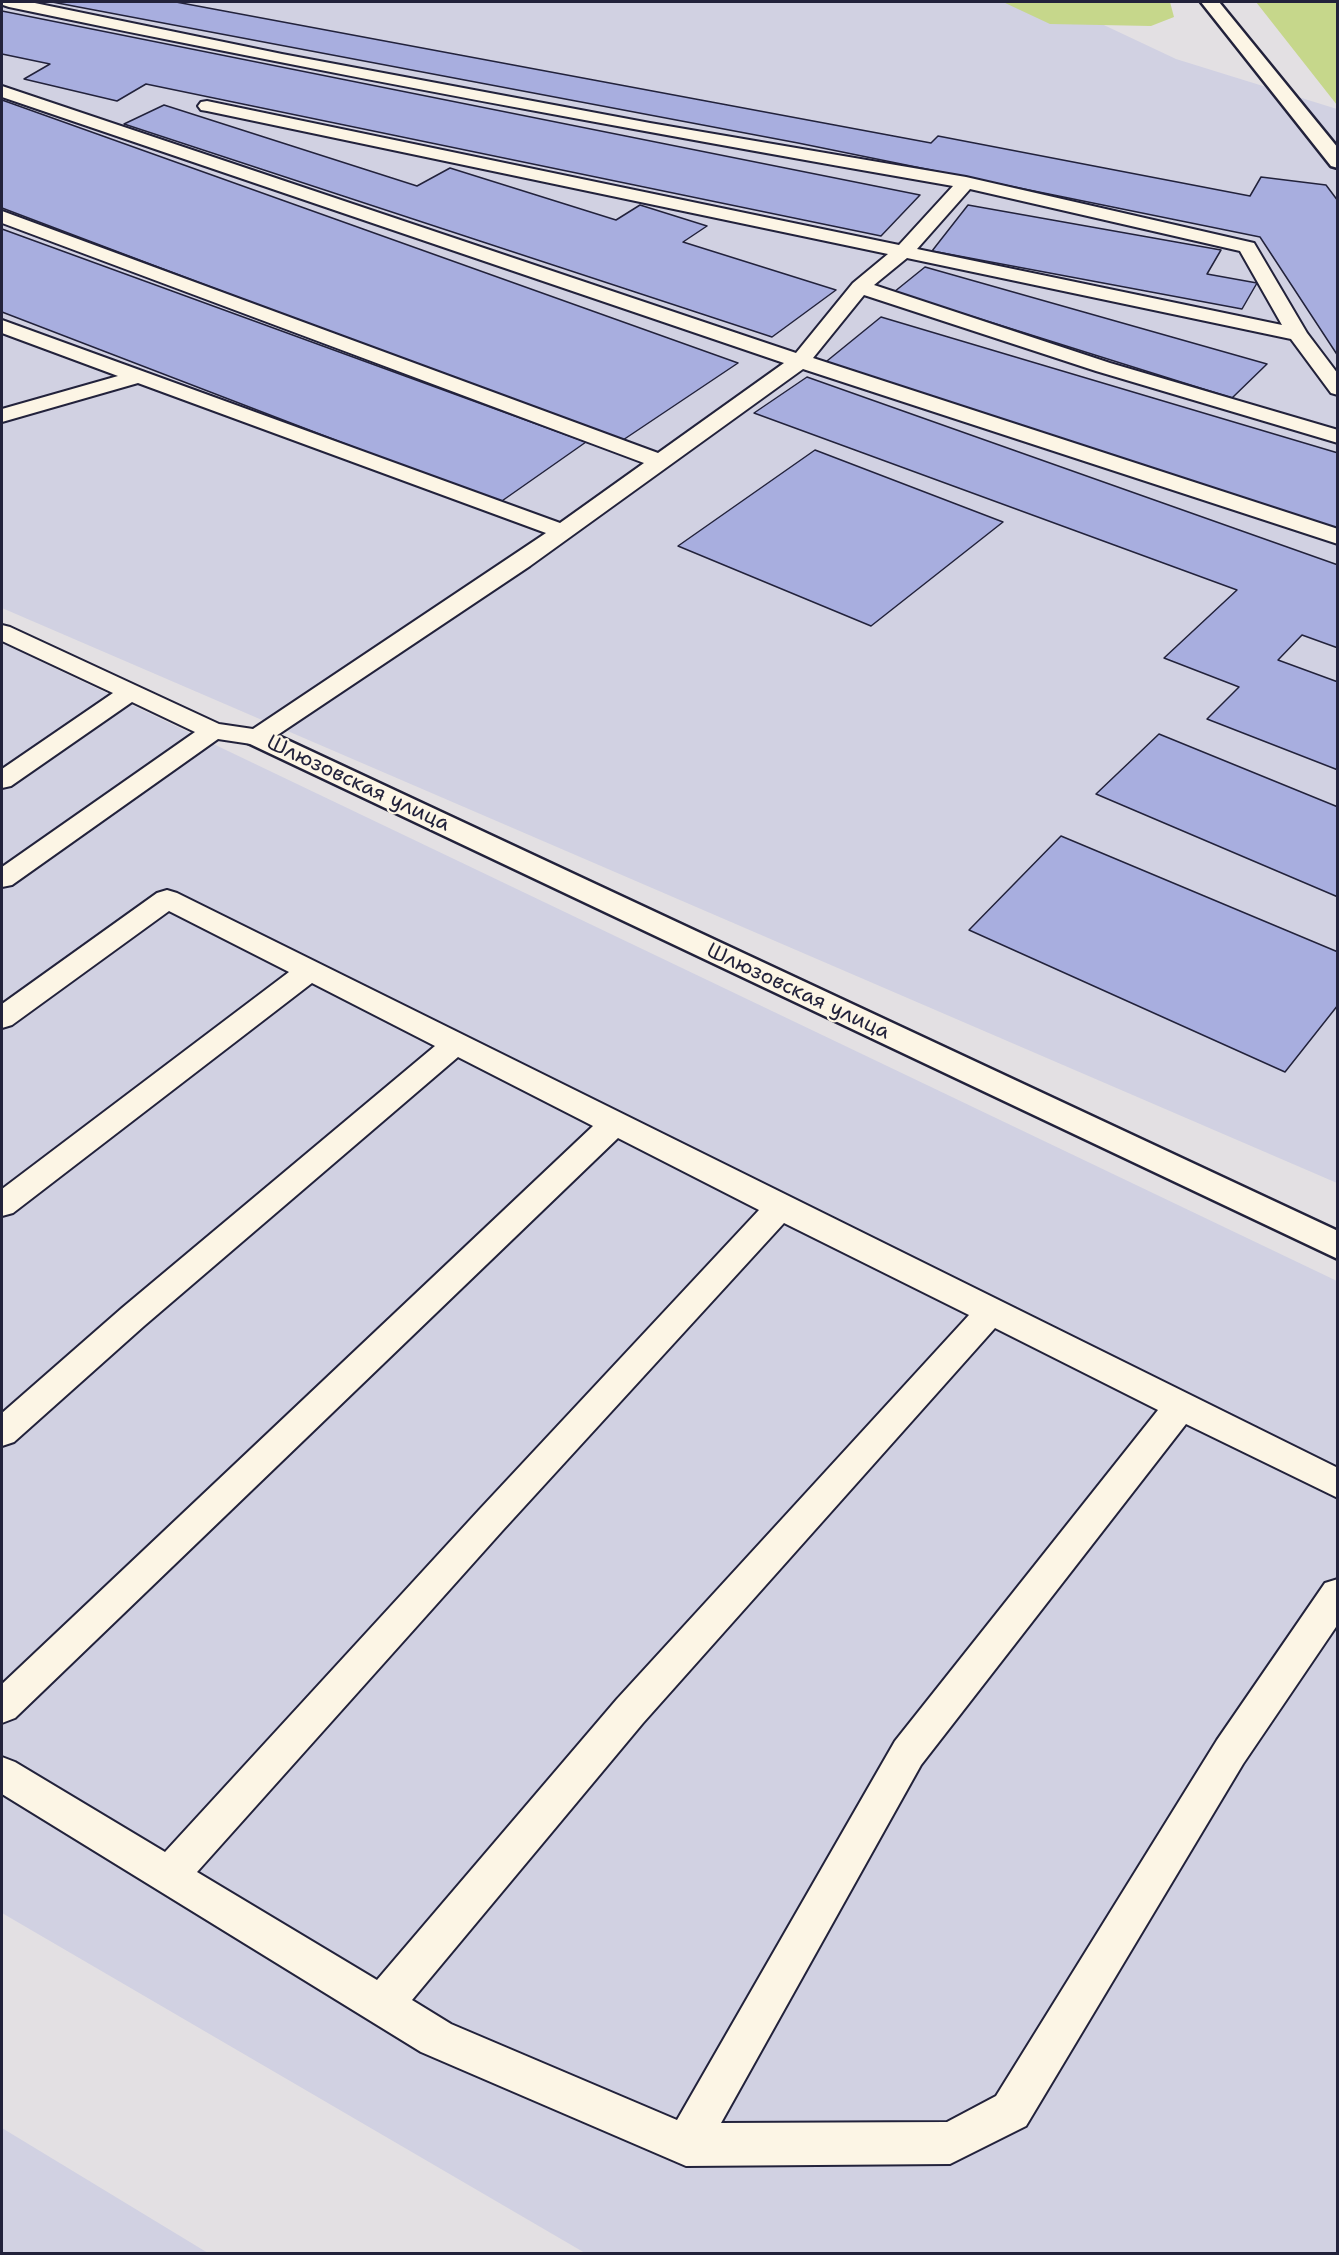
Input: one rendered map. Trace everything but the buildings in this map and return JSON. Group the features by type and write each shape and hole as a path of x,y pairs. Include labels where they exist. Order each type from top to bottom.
{"street":[{"path":"1210,2 1338,162"},
{"name":"Шлюзовская улица","path":"258,737 1338,1246"}],"lane":[{"path":"9,2 282,59 650,128 966,183 1248,247 1298,334 1338,389"},
{"path":"2,91 800,361 1338,537"},
{"path":"207,106 1298,334"},
{"path":"2,632 213,730 258,737 522,561 800,361 860,287 904,252 966,183"},
{"path":"2,217 660,461"},
{"path":"860,287 1103,367 1338,437"},
{"path":"2,326 561,531"},
{"path":"2,416 137,376"},
{"path":"8,767 131,692"},
{"path":"2,879 213,730"},
{"path":"2,1018 167,899 1338,1484"},
{"path":"2,1205 309,971"},
{"path":"2,1433 142,1309 455,1044"},
{"path":"2,1707 614,1124"},
{"path":"169,1875 490,1520 780,1207"},
{"path":"382,2005 630,1711 992,1312"},
{"path":"686,2145 908,1753 1180,1407"},
{"path":"2,1773 436,2037 686,2145 950,2144 1011,2110 1230,1752 1338,1594"}],"shaded area":[{"path":"2,2 1055,2 1176,59 1337,109 1337,1183 2,608"},
{"path":"2,643 1337,1281 1337,2253 585,2253 2,1913"},
{"path":"2,2128 208,2253 2,2253"}],"green space":[{"path":"1003,2 1170,2 1174,17 1151,26 1050,24"},
{"path":"1256,2 1337,2 1337,105"}]}
